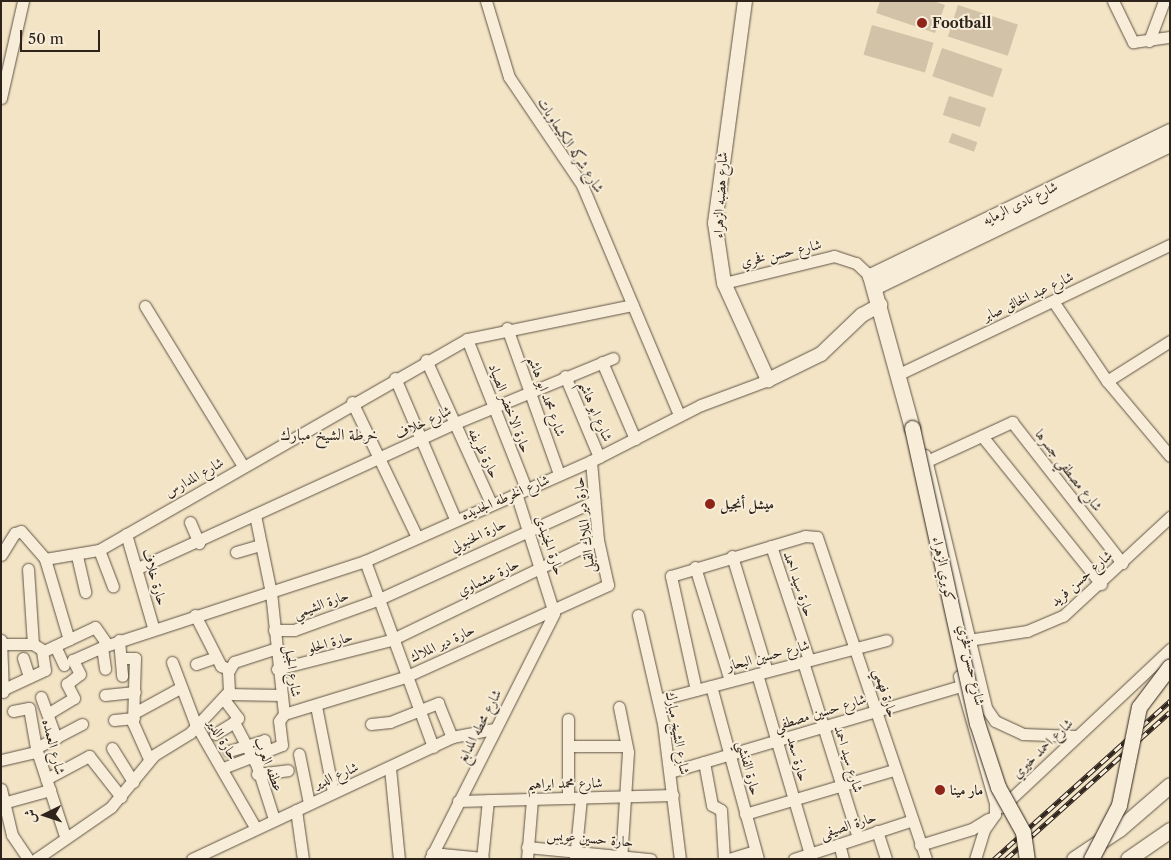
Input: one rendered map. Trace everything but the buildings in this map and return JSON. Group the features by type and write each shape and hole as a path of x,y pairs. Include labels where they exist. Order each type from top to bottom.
{"main road":[{"name":"شارع نادى الرمايه","path":"872,282 1170,131"},
{"name":"شارع نادى الرمايه","path":"872,282 1170,144"},
{"name":"كوبري الزهراء","path":"872,282 902,372 912,428 977,723 998,787 1023,832 1027,859"},
{"path":"1091,859 1116,816 1139,707 1170,666"},
{"path":"1074,859 1119,829 1170,785"},
{"path":"1128,859 1170,830"}],"street":[{"path":"1,98 23,1"},
{"name":"شارع شركه الكيماويات","path":"486,1 509,77 582,185 679,416"},
{"name":"شارع هضبه الزهراء","path":"745,1 716,216 724,283 768,380"},
{"path":"1113,1 1131,40 1143,42 1170,36"},
{"path":"1143,42 1164,1"},
{"name":"شارع عبد الخالق صابر","path":"902,372 1170,245"},
{"name":"شارع حسن فخري","path":"724,283 834,256 856,263 872,282"},
{"path":"1053,301 1106,381 1170,456"},
{"path":"416,535 352,402 467,339 507,328 633,305"},
{"name":"شارع الخرطه الجديده","path":"49,713 74,698 67,684 80,674 73,661 104,645 153,627 271,593 365,561 416,535 595,459 679,416 768,380 821,354 862,315 880,305"},
{"path":"145,306 244,466"},
{"name":"شارع محمد ابو هاشم","path":"507,328 559,474"},
{"name":"حارة الاخضر الصياد","path":"467,339 494,408 521,491"},
{"path":"1106,381 1170,341"},
{"name":"حارة ظريفه","path":"426,360 453,424 491,503"},
{"name":"شارع خلاف","path":"138,568 199,543 453,424 608,360 636,439"},
{"name":"شارع حسن فخري","path":"902,372 927,461 968,640 986,708 1007,728 1040,738 1075,736"},
{"name":"شارع حسن فخري","path":"902,372 898,403 961,686 995,814"},
{"name":"شارع ابو هاشم","path":"566,376 595,459"},
{"path":"395,378 418,440 455,519"},
{"name":"شارع المدارس","path":"45,559 77,556 100,550 352,402"},
{"name":"شارع مصطفي جسرها","path":"927,461 1008,422 1015,424 1122,563"},
{"path":"982,436 1101,584"},
{"name":"حارة دير الملاك القبلى","path":"595,459 594,501 598,540 608,585"},
{"name":"حارة الجنيدى","path":"521,491 528,528 555,607"},
{"name":"حارة الحنبولي","path":"377,600 528,528 594,501"},
{"name":"شارع الجبل","path":"223,768 266,748 282,746 279,721 284,714 274,649 271,593 255,516"},
{"name":"شارع حسن فريد","path":"968,640 1045,625 1063,616 1101,584 1170,517"},
{"path":"190,522 199,543"},
{"path":"1,555 15,533 22,531 45,559 69,640"},
{"name":"حارة خلاف","path":"126,534 138,568 153,627"},
{"name":"حارة فهمي","path":"771,546 805,536 817,537 857,647 922,855"},
{"name":"حارة عشماوي","path":"391,640 598,540"},
{"path":"236,552 261,544"},
{"path":"696,690 669,583 671,576 695,567 771,546"},
{"name":"حارة سيد احمد","path":"771,546 806,661"},
{"path":"100,550 113,586"},
{"path":"77,556 85,592"},
{"name":"حارة سعد","path":"732,556 762,672 777,740 810,854"},
{"path":"365,561 391,640 433,747"},
{"path":"695,567 730,681"},
{"path":"28,569 33,644"},
{"name":"حارة دير الملاك","path":"284,714 316,706 405,677 555,607 608,585"},
{"name":"حارة الشيمي","path":"274,630 294,630 377,600"},
{"name":"شارع محطه المدابغ","path":"431,856 555,607"},
{"path":"195,615 221,666 229,669"},
{"name":"شارع الشيخ مبارك","path":"638,615 658,700 670,772 680,859"},
{"path":"42,651 95,628 104,645 105,668"},
{"path":"1,640 3,693"},
{"path":"119,640 122,676"},
{"name":"حارة الحلو","path":"277,669 391,640"},
{"name":"شارع حسين البحار","path":"658,700 886,640"},
{"path":"2,644 33,644 42,651 46,668 3,693"},
{"path":"55,646 64,666"},
{"path":"36,859 121,797 149,759 190,733 195,723 225,696 229,669 234,662 274,649"},
{"name":"شارع احمد خيري","path":"922,855 972,829 995,814 1075,736 1170,649"},
{"path":"121,658 135,657 134,716 149,759"},
{"path":"196,664 216,657"},
{"path":"23,658 29,677"},
{"name":"شارع سيد احمد","path":"806,661 858,838"},
{"name":"حارة الدير","path":"172,662 180,688 195,723 223,768 255,827"},
{"name":"شارع حسين مصطفي","path":"670,772 978,681"},
{"name":"حارة الفنشي","path":"711,686 756,855"},
{"path":"114,720 134,716 180,688"},
{"path":"106,695 134,692"},
{"path":"225,696 281,695"},
{"name":"عطفه العرب","path":"225,696 238,718 234,722 251,756 274,819"},
{"path":"41,697 49,713 56,738"},
{"path":"371,724 439,703 452,737"},
{"path":"316,706 334,792"},
{"path":"618,706 626,746 626,796 621,857"},
{"name":"شارع العمده","path":"14,711 29,708 36,750 65,836"},
{"path":"568,719 568,798"},
{"path":"215,734 234,722"},
{"path":"1,760 36,750 82,724"},
{"name":"شارع الدير","path":"192,859 255,827 390,768 452,737 494,729"},
{"path":"229,751 245,744 264,741 266,748"},
{"path":"568,746 626,746"},
{"path":"112,748 133,782"},
{"path":"300,754 310,803"},
{"path":"3,803 48,785 90,756 121,797"},
{"path":"704,762 712,805 721,810 724,859"},
{"path":"390,768 399,859"},
{"path":"257,774 288,770"},
{"path":"745,814 894,770"},
{"path":"1,789 12,835 28,859"},
{"name":"شارع محمد ابراهيم","path":"458,801 673,795"},
{"path":"575,855 581,798"},
{"path":"527,853 532,799"},
{"path":"431,856 483,858 488,800"},
{"path":"296,810 302,859"},
{"path":"975,859 984,830 995,814"},
{"name":"حارة الصيفى","path":"795,859 910,821"},
{"path":"877,831 886,859"},
{"path":"839,844 843,859"},
{"name":"حارة حسين عويس","path":"527,853 650,859"},
{"path":"729,859 756,855"}],"shaded area":[{"name":"Football","path":"880,1 933,1 945,5 935,33 876,13"},
{"path":"958,5 1018,24 1008,56 948,36"},
{"path":"872,25 934,43 925,72 863,55"},
{"path":"942,48 1003,69 993,97 932,76"},
{"path":"949,96 986,108 980,127 943,115"},
{"path":"952,133 977,142 974,152 949,142"}],"railway":[{"path":"994,859 1170,701"},
{"path":"1006,859 1170,712"}],"place":[{"name":"Football","path":"922,23"},
{"name":"ميشل أنجيل","path":"710,504"},
{"name":"مار مينا","path":"940,790"}],"district":[{"name":"خرطة الشيخ مبارك","path":"329,434"}]}
